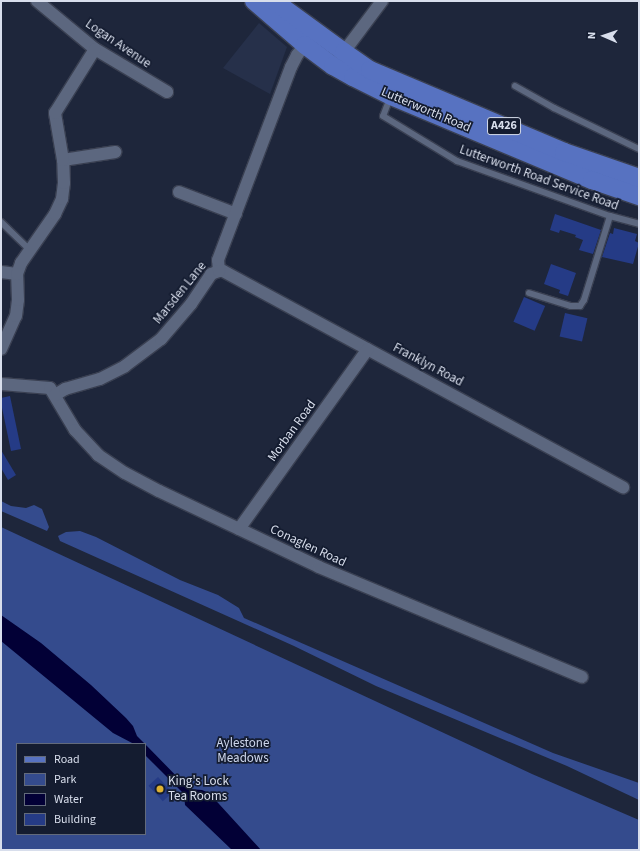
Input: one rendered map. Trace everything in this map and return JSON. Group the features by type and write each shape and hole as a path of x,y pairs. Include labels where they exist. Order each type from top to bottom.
{"main road":[{"name":"Lutterworth Road","path":"254,1 275,7 310,39 338,59 394,88 592,180 639,196"},
{"name":"Lutterworth Road","path":"394,88 564,152 639,178"}],"street":[{"name":"Logan Avenue","path":"37,1 95,49 167,92"},
{"path":"338,59 382,1"},
{"name":"Marsden Lane","path":"55,395 65,389 100,379 131,362 161,339 191,304 211,274 219,270 218,260 291,67 310,39"},
{"path":"1,349 16,316 18,300 17,274 21,263 55,214 62,199 64,183 63,160 55,113 95,49"},
{"path":"63,160 115,152"},
{"path":"179,192 236,214"},
{"name":"Franklyn Road","path":"219,270 368,348 623,487"},
{"path":"1,272 17,274"},
{"name":"Morban Road","path":"239,529 368,348"},
{"path":"1,384 47,387 50,388 55,395"},
{"name":"Conaglen Road","path":"55,395 75,430 98,455 125,473 319,567 582,677"}],"lane":[{"path":"515,86 554,108 639,149"},
{"name":"Lutterworth Road Service Road","path":"394,88 383,116 457,161 610,216 639,224"},
{"path":"529,293 572,306 580,306 584,300 610,216"},
{"path":"1,222 30,250"}],"shaded area":[{"path":"259,23 287,47 270,94 223,68"}],"green space":[{"path":"1,501 11,506 26,508 34,505 42,509 49,527 47,531 1,511"},
{"name":"Aylestone Meadows","path":"1,527 532,774 639,820 639,850 1,850"},
{"path":"80,531 96,537 180,580 218,595 239,608 244,618 553,753 639,783 639,800 567,766 376,686 294,646 60,541 58,536 66,532"}],"water":[{"path":"1,615 41,643 91,685 126,718 133,726 137,736 144,743 132,743 113,733 1,641"},
{"path":"146,745 189,789 202,790 209,793 261,850 232,850 185,805 184,794 146,756"}],"building":[{"path":"555,214 601,230 593,254 579,250 583,240 575,237 576,235 560,230 559,233 550,230"},
{"path":"614,228 637,234 635,241 639,243 633,264 602,257 610,233 613,234"},
{"path":"551,264 576,273 568,296 559,293 560,290 544,284"},
{"path":"524,297 545,306 535,331 513,322"},
{"path":"565,313 587,318 582,342 560,336"},
{"path":"10,396 21,449 11,451 1,403 1,398"},
{"path":"1,450 16,475 8,480 1,468"},
{"name":"King's Lock Tea Rooms","path":"158,777 172,792 163,801 148,786"}],"place":[{"name":"King's Lock Tea Rooms","path":"160,789"}]}
